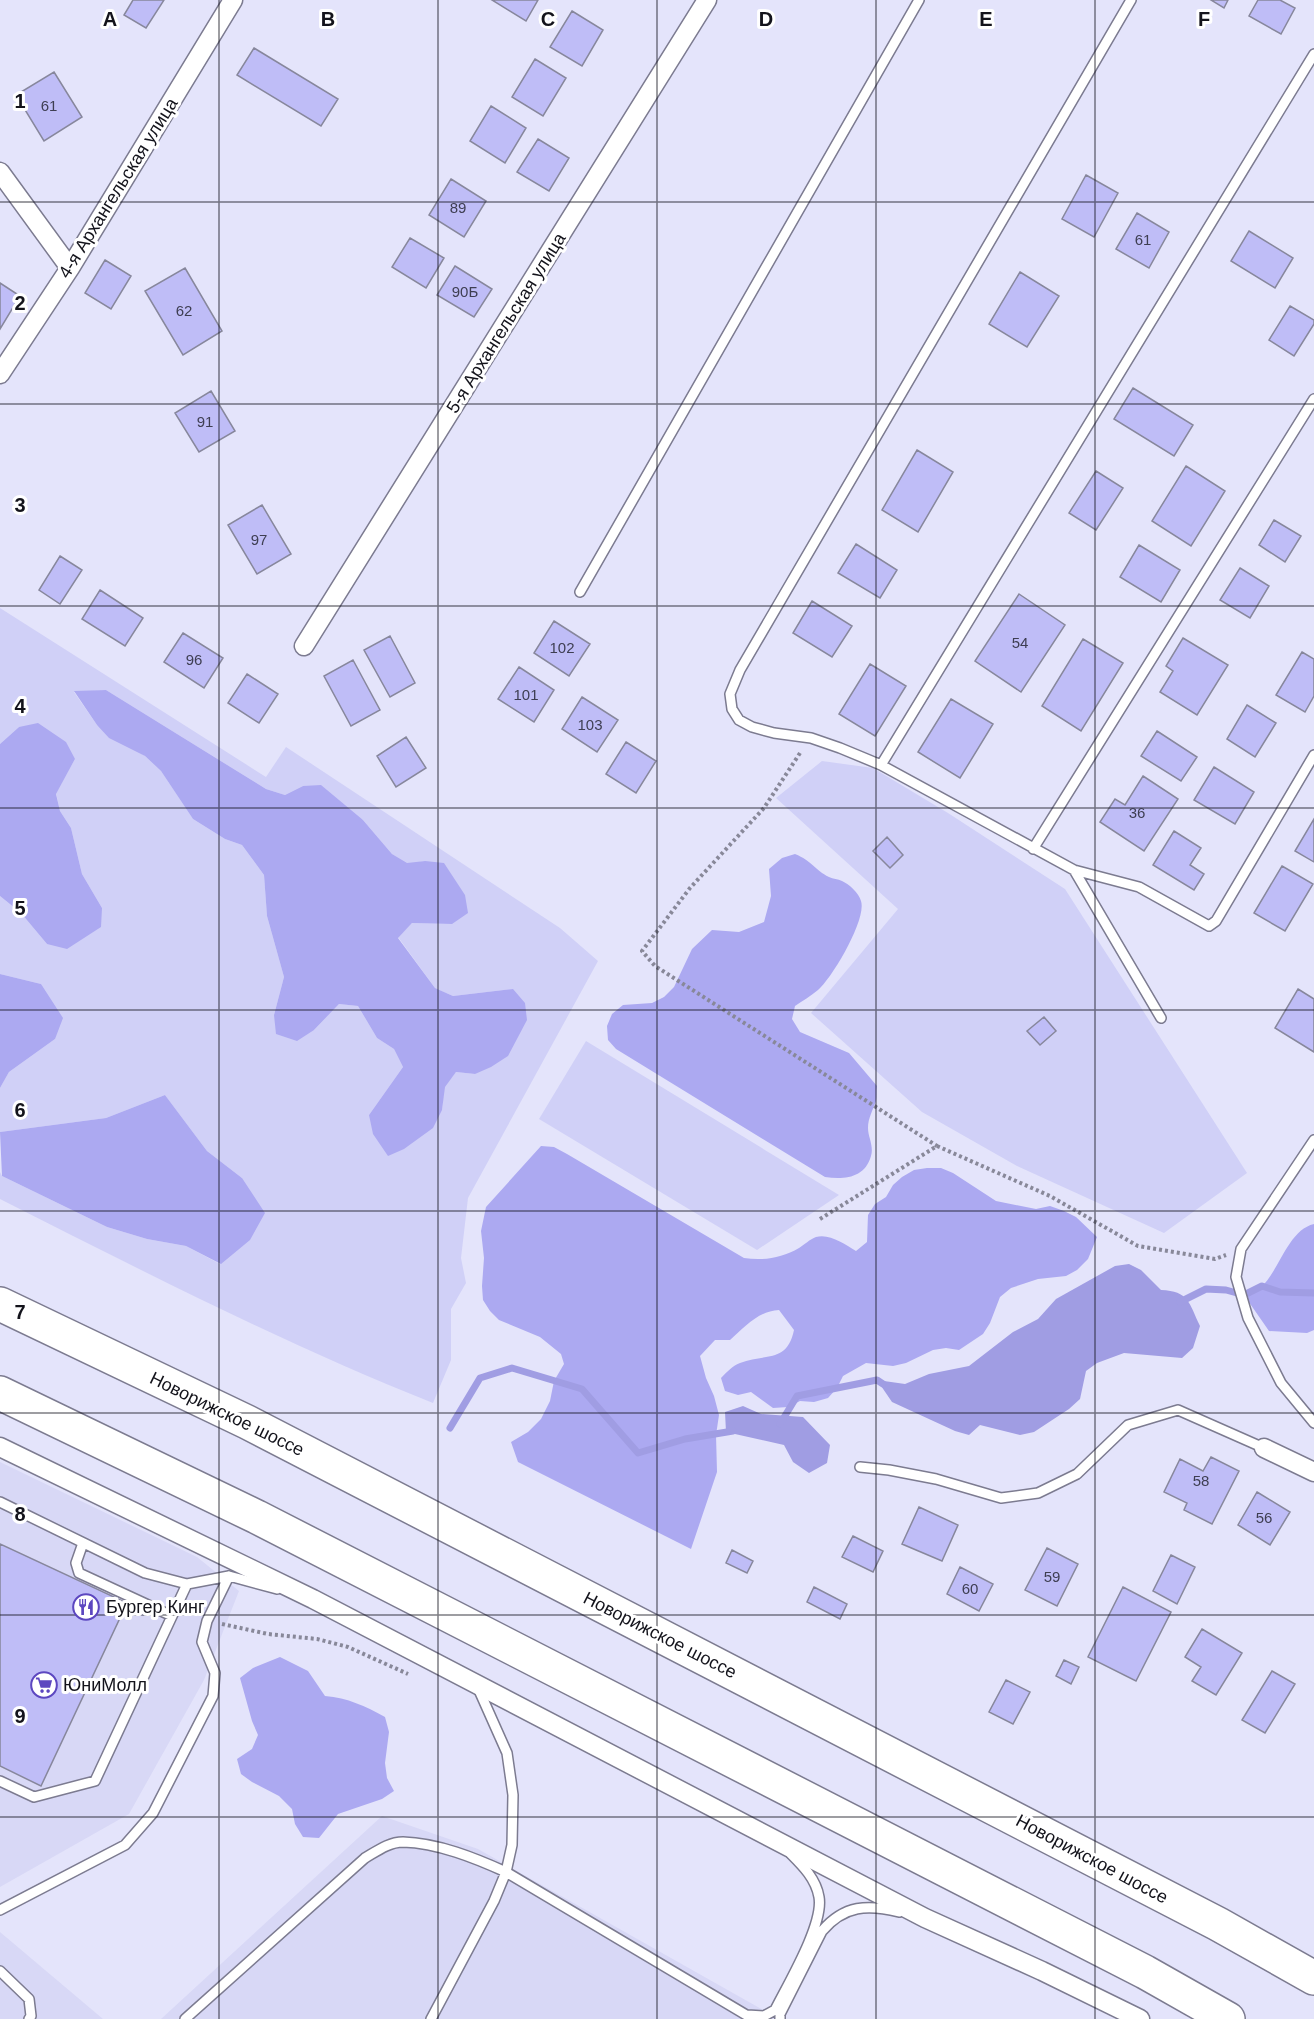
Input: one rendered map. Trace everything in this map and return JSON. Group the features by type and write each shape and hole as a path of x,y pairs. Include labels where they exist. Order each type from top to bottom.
{"highway":[{"name":"Новорижское шоссе","path":"0,1304 247,1422 1145,1887 1314,1978"},
{"path":"0,1393 268,1523 1145,1972 1228,2019"}],"street":[{"name":"4-я Архангельская улица","path":"0,374 69,268 233,0"},
{"name":"5-я Архангельская улица","path":"304,646 707,0"},
{"path":"0,172 69,268"},
{"path":"0,1447 313,1599 924,1918 1042,1971 1140,2019"},
{"path":"1264,1448 1314,1472"}],"lane":[{"path":"580,592 920,0"},
{"path":"1131,0 740,670 730,694 732,709 739,720 752,727 774,733 811,738 881,765 1074,870 1139,887 1209,926 1216,921 1314,755"},
{"path":"881,765 1314,54"},
{"path":"1033,849 1314,399"},
{"path":"1074,870 1161,1018"},
{"path":"1314,1140 1241,1249 1236,1277 1248,1318 1281,1383 1314,1423"},
{"path":"860,1467 936,1479 1000,1498 1038,1493 1077,1474 1128,1425 1178,1410 1264,1448"},
{"path":"0,1502 146,1573 187,1584 229,1576 313,1599"},
{"path":"83,1543 76,1563 79,1573 172,1617"},
{"path":"0,1910 124,1845 153,1813 213,1696 215,1673 202,1642 207,1621 229,1576"},
{"path":"0,1781 34,1797 95,1782 187,1584"},
{"path":"431,2019 494,1901 506,1872 512,1845 513,1795 507,1753 476,1683"},
{"path":"184,2019 365,1858 384,1847 403,1842 435,1847 466,1856 506,1872 753,2019"},
{"path":"742,2013 764,2016 775,2010 819,1916 820,1898 816,1885 782,1843"},
{"path":"780,2019 780,2014 822,1930 833,1919 849,1910 871,1906 924,1918"},
{"path":"0,1971 29,1999 31,2016 29,2019"}],"path":[{"path":"811,738 764,808 690,888 642,951 655,966 938,1146 1050,1196 1138,1246 1215,1259 1241,1249"},
{"path":"820,1219 938,1146"},
{"path":"207,1621 268,1634 316,1639 348,1647 408,1675"}],"shaded area":[{"path":"0,608 266,777 286,747 560,928 598,961 468,1198 461,1258 466,1283 451,1309 451,1360 433,1403 268,1332 0,1199 0,1172 2,1176 107,1227 147,1239 186,1246 220,1264 242,1178 207,1151 165,1095 106,1118 0,1132 0,1088 9,1072 55,1039 41,984 0,974 0,896 21,913 47,944 102,908 82,874 71,828 60,811 56,793 75,759 19,727 0,744","holes":["106,690 266,789 285,795 303,786 363,820 392,854 407,864 425,861 452,924 412,923 398,937 435,988 453,996 513,989 475,1074 456,1072 444,1087 442,1110 369,1115 403,1067 394,1049 377,1038 358,1006 339,1004 314,1030 274,1015 284,977 267,916 264,875 242,845 225,839 193,819 161,771 145,756 97,725 74,692"]},
{"path":"106,690 266,789 285,795 303,786 321,785 363,820 392,854 407,863 425,861 444,863 465,895 468,913 452,924 412,923 398,938 435,988 453,996 513,989 525,1003 527,1020 508,1056 475,1074 456,1072 445,1087 442,1110 433,1128 404,1149 388,1156 373,1134 369,1115 403,1067 394,1049 377,1038 358,1006 339,1004 314,1030 297,1041 276,1034 274,1015 284,977 267,916 264,875 242,845 225,839 193,819 161,771 145,756 109,738 97,725 74,691"},
{"path":"38,723 66,742 75,759 56,794 60,811 71,828 82,874 102,908 101,927 67,949 47,944 21,913 0,896 0,744 19,727"},
{"path":"822,761 873,768 948,813 1065,889 1247,1173 1164,1233 1017,1166 922,1112 811,1013 898,909 776,798"},
{"path":"795,854 831,878 848,884 861,901 859,921 847,948 818,990 795,1006 792,1019 800,1032 849,1053 877,1086 876,1101 868,1124 871,1156 864,1169 853,1176 825,1177 616,1049 608,1040 607,1026 612,1014 623,1005 652,1003 664,997 674,987 692,949 712,930 739,932 764,922 771,896 769,869 782,858"},
{"path":"0,974 41,984 63,1018 55,1039 9,1072 0,1088"},
{"path":"586,1041 839,1195 757,1250 539,1119"},
{"path":"165,1095 207,1151 242,1178 265,1213 250,1240 221,1264 186,1246 147,1239 107,1227 2,1176 0,1132 106,1118"},
{"path":"541,1146 554,1147 567,1154 744,1258 765,1259 779,1256 821,1236 837,1240 856,1251 867,1242 868,1215 875,1204 886,1197 893,1185 902,1177 914,1170 927,1168 941,1168 953,1173 996,1201 1036,1209 1050,1206 1064,1211 1076,1217 1097,1237 1088,1259 1077,1270 1066,1276 1038,1279 1011,1288 1000,1297 983,1334 959,1350 946,1348 933,1350 906,1363 893,1366 866,1363 843,1376 837,1388 828,1398 814,1402 800,1401 788,1407 773,1408 751,1392 738,1395 725,1391 721,1378 732,1367 749,1360 780,1353 791,1341 794,1330 779,1310 758,1317 730,1340 715,1340 700,1356 719,1415 716,1435 717,1472 691,1549 518,1462 511,1442 528,1432 541,1419 550,1401 554,1381 564,1364 561,1354 540,1337 499,1320 483,1300 484,1258 481,1231 486,1207"},
{"path":"1314,1224 1314,1330 1307,1333 1269,1331 1244,1295 1262,1286 1297,1234"},
{"path":"1129,1264 1141,1270 1161,1290 1177,1293 1187,1300 1200,1326 1193,1348 1182,1358 1124,1353 1097,1363 1086,1371 1080,1399 1034,1432 1020,1435 980,1425 969,1435 955,1431 892,1402 877,1380 905,1384 929,1374 969,1366 1013,1332 1038,1319 1056,1299 1115,1266"},
{"path":"743,1406 761,1414 803,1417 830,1445 827,1463 809,1473 793,1462 784,1445 726,1432 725,1412"},
{"path":"0,1462 197,1557 239,1591 204,1680 129,1814 0,1887"},
{"path":"280,1657 308,1671 325,1696 356,1703 385,1717 389,1732 385,1763 387,1778 394,1791 382,1799 338,1814 319,1838 303,1837 295,1824 292,1809 279,1796 241,1774 237,1759 252,1749 258,1735 240,1678 253,1668"},
{"path":"382,1816 478,1849 779,2019 161,2019"},
{"path":"0,1932 103,2019 0,2019"}],"building":[{"path":"133,0 164,0 146,28 124,15"},
{"path":"492,0 538,0 526,21"},
{"path":"1211,0 1228,0 1224,8"},
{"path":"1258,0 1280,0 1295,8 1281,34 1249,16"},
{"path":"572,11 603,30 582,66 550,47"},
{"path":"254,48 338,99 321,126 237,75"},
{"path":"535,59 566,78 543,116 512,97"},
{"path":"54,72 82,117 44,141 16,95"},
{"path":"491,106 526,128 505,163 470,141"},
{"path":"538,139 569,158 549,191 517,172"},
{"path":"1086,175 1118,193 1094,237 1062,219"},
{"path":"451,179 486,201 464,237 429,215"},
{"path":"1137,213 1169,232 1149,268 1116,249"},
{"path":"1249,231 1293,258 1275,288 1231,261"},
{"path":"410,238 444,258 426,288 392,267"},
{"path":"105,260 131,276 111,309 85,293"},
{"path":"455,266 492,289 474,317 437,295"},
{"path":"185,268 222,331 183,355 145,291"},
{"path":"1020,272 1059,296 1027,347 989,324"},
{"path":"0,283 20,296 0,329"},
{"path":"1290,306 1314,320 1314,324 1294,356 1269,340"},
{"path":"1133,388 1193,425 1174,456 1114,419"},
{"path":"211,391 235,431 199,452 175,413"},
{"path":"917,450 953,472 918,532 882,510"},
{"path":"1186,466 1225,491 1191,546 1152,521"},
{"path":"1096,471 1123,488 1096,530 1069,513"},
{"path":"262,505 291,554 257,574 228,525"},
{"path":"1274,520 1301,536 1285,562 1259,545"},
{"path":"856,544 897,570 880,598 838,573"},
{"path":"1139,545 1180,570 1161,602 1120,577"},
{"path":"60,556 82,570 60,604 39,590"},
{"path":"1240,568 1269,586 1250,618 1220,600"},
{"path":"100,590 143,618 125,646 82,619"},
{"path":"1019,594 1065,625 1021,692 975,661"},
{"path":"812,601 852,626 832,657 793,633"},
{"path":"554,621 590,644 569,676 534,653"},
{"path":"183,633 223,658 204,688 164,662"},
{"path":"390,636 415,683 390,697 364,650"},
{"path":"1183,638 1228,665 1197,715 1160,692 1173,671 1166,666"},
{"path":"1083,639 1123,663 1081,731 1042,706"},
{"path":"1302,652 1314,659 1314,696 1305,712 1276,695"},
{"path":"353,660 380,710 351,726 324,676"},
{"path":"870,664 906,686 875,736 839,714"},
{"path":"519,667 554,690 534,722 498,699"},
{"path":"247,674 278,694 259,723 228,703"},
{"path":"582,697 618,720 597,752 562,729"},
{"path":"951,699 993,724 960,778 918,752"},
{"path":"1247,705 1276,723 1255,757 1227,739"},
{"path":"1157,731 1197,757 1181,781 1141,756"},
{"path":"406,737 426,768 396,787 377,756"},
{"path":"626,742 656,761 636,793 606,774"},
{"path":"1214,767 1254,792 1235,824 1194,800"},
{"path":"1143,776 1178,799 1144,851 1100,822 1115,799 1125,805"},
{"path":"1314,819 1314,862 1295,851"},
{"path":"1174,831 1201,848 1190,865 1204,874 1194,890 1153,865"},
{"path":"887,837 903,855 890,868 873,851"},
{"path":"1282,866 1313,884 1285,931 1254,913"},
{"path":"1298,989 1314,999 1314,1052 1275,1028"},
{"path":"1044,1017 1056,1031 1040,1045 1027,1031"},
{"path":"1211,1457 1239,1471 1212,1524 1184,1510 1187,1503 1164,1492 1180,1459 1203,1471"},
{"path":"1257,1492 1290,1512 1270,1545 1238,1525"},
{"path":"919,1507 958,1525 942,1561 902,1544"},
{"path":"853,1536 883,1551 873,1572 842,1557"},
{"name":"ЮниМолл","path":"0,1544 127,1603 41,1786 0,1766"},
{"path":"1047,1548 1078,1564 1057,1606 1025,1590"},
{"path":"732,1550 753,1561 747,1573 726,1563"},
{"path":"1171,1555 1195,1567 1177,1604 1153,1591"},
{"path":"960,1567 993,1584 979,1611 947,1594"},
{"path":"814,1587 847,1604 840,1619 807,1602"},
{"path":"1123,1587 1171,1612 1136,1681 1088,1657"},
{"path":"1202,1629 1242,1653 1216,1695 1192,1681 1201,1667 1185,1657"},
{"path":"1064,1660 1079,1667 1071,1684 1056,1676"},
{"path":"1272,1671 1295,1684 1265,1733 1242,1720"},
{"path":"1006,1680 1030,1692 1013,1724 989,1712"}],"waterway":[{"path":"1180,1302 1206,1289 1226,1290 1244,1295 1262,1286 1280,1292 1314,1293"},
{"path":"450,1428 480,1378 512,1368 582,1389 638,1453 685,1439 733,1431"},
{"path":"780,1424 797,1396 877,1380 883,1384"}],"place":[{"name":"Бургер Кинг","path":"86,1607"},
{"name":"ЮниМолл","path":"44,1685"}]}
